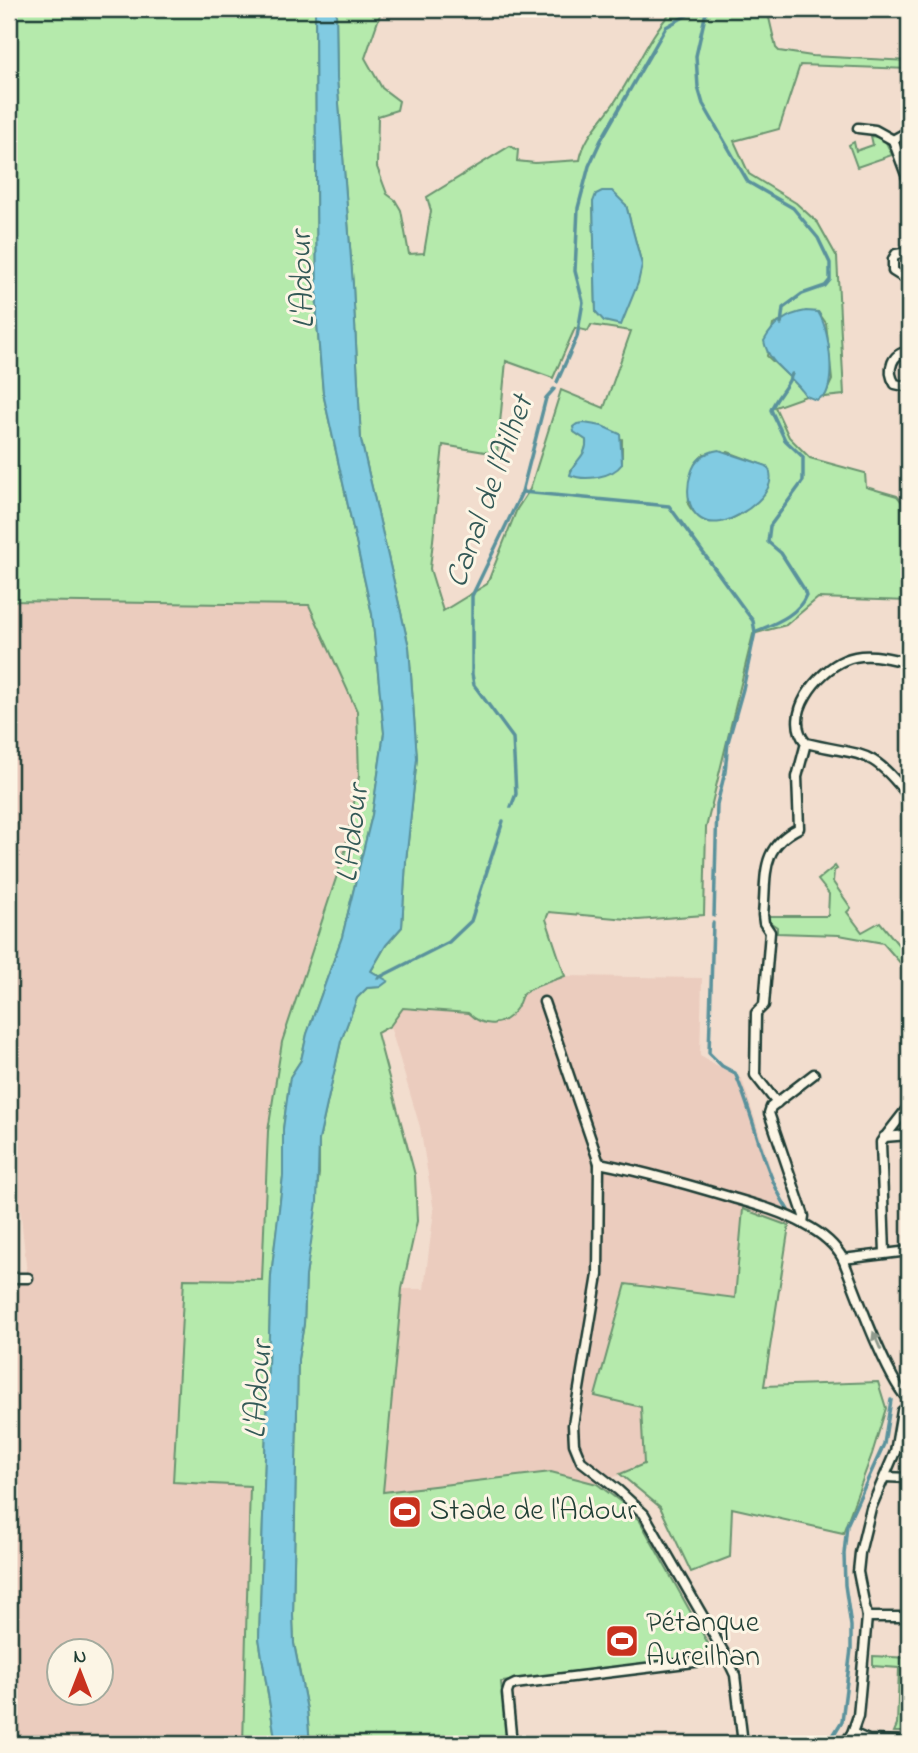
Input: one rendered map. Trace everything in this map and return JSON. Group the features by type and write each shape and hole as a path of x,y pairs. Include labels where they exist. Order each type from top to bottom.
{"street":[{"path":"858,128 875,130 893,140 909,183"},
{"path":"893,140 909,131"},
{"path":"909,253 896,254 893,259 893,271 901,276 909,276"},
{"path":"909,352 901,352 891,361 895,384 909,387"},
{"path":"909,663 885,656 846,659 824,672 808,692 799,713 799,735 806,743 869,756 883,765 909,797"},
{"path":"777,1103 755,1075 756,1013 764,1005 770,932 764,923 763,915 770,853 782,836 799,828 797,777 806,743"},
{"path":"544,1002 599,1163 598,1275 573,1425 574,1444 581,1461 644,1514 727,1658 736,1675 743,1744"},
{"path":"803,1223 804,1216 770,1118 771,1107 814,1074"},
{"path":"885,1253 881,1142 909,1106"},
{"path":"884,1137 909,1135"},
{"path":"599,1163 652,1174 769,1209 803,1223 837,1249 843,1259 891,1376 909,1400"},
{"path":"843,1259 909,1251"},
{"path":"9,1278 28,1279"},
{"path":"844,1744 852,1733 858,1716 867,1617 858,1572 860,1553 871,1508 895,1452 902,1411"},
{"path":"885,1477 909,1478"},
{"path":"867,1617 909,1617"},
{"path":"512,1744 507,1693 509,1687 515,1684 727,1658"},
{"path":"852,1733 868,1740 909,1741"}],"shaded area":[{"path":"9,601 309,605 357,711 359,776 345,851 282,1042 268,1131 262,1281 184,1279 250,1486 243,1744 9,1744 9,1284 28,1284 18,1186 9,1159"},
{"path":"565,976 702,978 700,1056 742,1079 789,1226 743,1210 735,1298 641,1406 644,1465 597,1484 551,1472 383,1492 402,1289 424,1289 434,1211 420,1127 390,1026 403,1008 410,1007 468,1013 479,1022 489,1025 502,1021 515,1010 523,994"}],"green space":[{"path":"9,9 315,9 317,323 323,393 372,614 384,733 372,815 342,937 307,1034 301,1060 290,1077 283,1129 283,1176 271,1276 259,1638 276,1744 243,1744 250,1486 173,1482 184,1279 262,1280 268,1131 282,1042 345,851 359,776 357,711 309,605 9,601"},
{"path":"336,9 382,9 365,58 382,88 399,101 397,110 378,116 377,167 387,194 401,210 409,254 424,253 431,211 427,197 510,146 518,150 517,161 535,163 580,160 590,136 616,100 657,30 674,9 767,9 779,51 812,56 909,61 909,69 800,65 779,129 734,141 749,174 796,203 818,223 837,257 844,395 824,397 832,380 826,323 818,312 804,312 773,325 767,356 806,396 775,407 789,437 810,458 865,473 866,487 897,496 909,510 909,601 818,598 786,625 753,634 706,828 704,915 638,920 549,912 546,919 565,976 527,991 516,1009 505,1020 493,1024 480,1021 468,1013 403,1008 390,1026 377,1033 415,1175 417,1221 402,1289 383,1492 551,1472 597,1484 640,1521 715,1656 501,1682 507,1744 310,1744 307,1710 294,1643 298,1359 319,1174 319,1140 341,1041 357,998 367,988 380,987 381,977 371,971 386,945 402,927 417,758 409,647 361,440 353,285 337,78","holes":["593,202 626,205 642,265 596,312","591,325 631,331 604,408 561,390 530,489 517,509 487,584 443,611 430,569 443,445 497,454 506,361 553,378 575,328 588,331","574,432 622,439 622,464 571,470 584,453 586,440","728,452 766,466 751,503 738,516 722,521 706,520 688,504 695,464 704,454"]},
{"path":"871,136 884,138 892,155 857,167 849,145 854,142 856,151 873,145"},
{"path":"835,866 837,869 834,871 833,882 851,908 847,912 862,932 880,922 909,958 902,965 883,943 839,935 777,933 777,927 768,921 768,916 828,916 829,894 818,880"},
{"path":"743,1209 789,1226 764,1386 878,1382 886,1408 843,1533 732,1508 730,1557 691,1572 660,1507 620,1474 644,1464 641,1407 595,1396 626,1284 735,1298"},
{"path":"873,1656 909,1658 909,1732 894,1732 897,1725 899,1668 873,1666"}],"water":[{"path":"315,9 336,9 337,78 353,285 361,440 409,647 417,758 402,927 386,945 371,971 388,981 380,987 367,988 357,998 341,1041 319,1140 317,1202 298,1359 293,1616 294,1644 307,1710 310,1744 276,1744 259,1638 271,1276 283,1176 283,1129 290,1077 301,1060 307,1034 342,937 372,815 384,733 372,614 323,393 317,323"},
{"path":"612,191 626,205 642,265 638,283 621,325 604,321 596,312 593,202 596,194"},
{"path":"806,311 818,312 830,352 829,386 826,394 816,400 806,396 776,364 764,341 781,321"},
{"path":"584,423 602,426 620,434 622,464 617,469 597,477 570,475 586,446 586,440 574,432 573,427"},
{"path":"719,450 767,466 769,484 758,502 749,509 721,522 711,522 696,515 692,508 689,482 693,468 701,457"}],"waterway":[{"name":"Canal de l'Ailhet","path":"557,382 577,337 583,302 575,271 578,208 589,166 601,140 666,27 689,14 706,12 707,9"},
{"path":"706,12 696,56 698,87 703,104 748,182 793,208 818,238 830,263 830,280 825,286 802,294 783,308 781,324"},
{"path":"755,632 791,614 806,595 781,553 768,542 770,526 803,481 803,457 785,440 771,410 792,374"},
{"name":"Canal de l'Ailhet","path":"511,807 516,794 513,738 474,685 472,596 522,492 546,398 554,389"},
{"path":"522,492 669,506 753,621 755,632 728,742 725,772 717,804 714,916"},
{"name":"Canal de l'Ailhet","path":"378,978 449,942 471,921 503,821"},
{"path":"713,923 709,1053 722,1066 735,1073 765,1160 788,1210"},
{"path":"828,1744 842,1721 851,1649 851,1626 845,1585 847,1525 884,1444 891,1400"}],"place":[{"name":"Stade de l'Adour","path":"405,1512"},
{"name":"Pétanque Aureilhan","path":"622,1641"}],"water label":[{"name":"L'Adour","path":"304,280"},
{"name":"L'Adour","path":"354,834"},
{"name":"L'Adour","path":"260,1390"}]}
